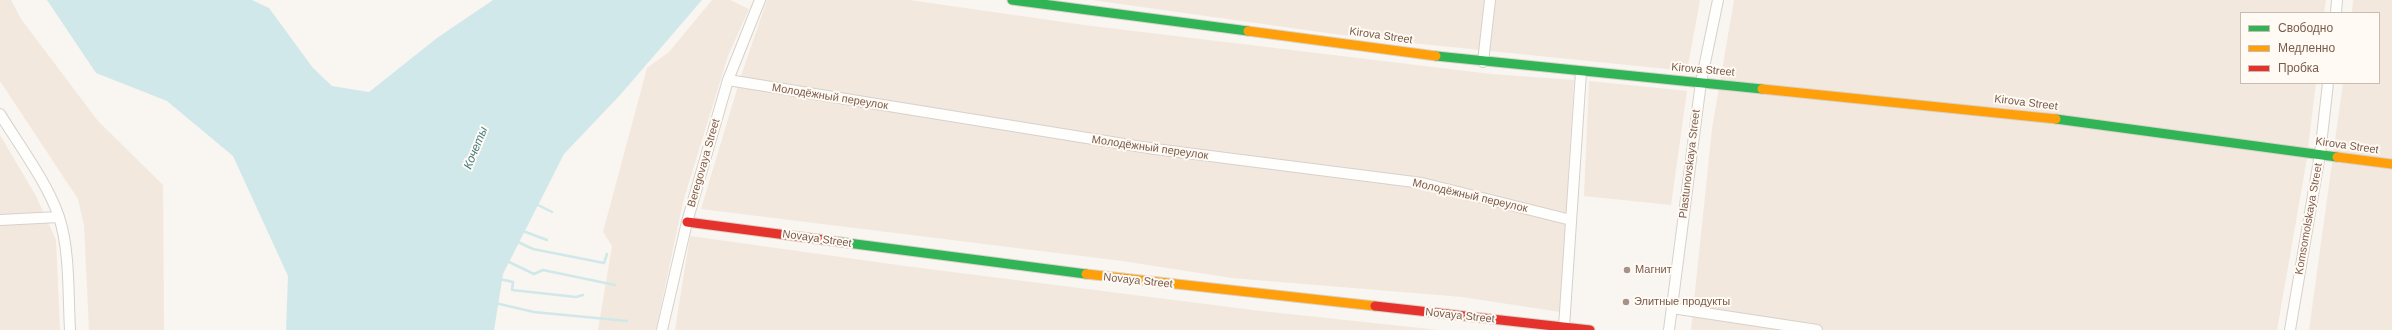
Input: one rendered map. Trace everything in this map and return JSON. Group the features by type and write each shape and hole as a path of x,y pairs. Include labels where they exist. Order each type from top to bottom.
{"street":[{"name":"Beregovaya Street","path":"662,330 687,222 728,80 760,0"},
{"name":"Kirova Street","path":"1012,0 1483,62 2014,113 2392,164"},
{"path":"1483,62 1490,0"},
{"name":"Plastunovskaya Street","path":"1669,330 1701,82 1718,0"},
{"path":"2336,12 2338,0"},
{"path":"1564,327 1581,72"},
{"name":"Молодёжный переулок","path":"728,80 1155,149 1422,183 1571,220"},
{"name":"Komsomolskaya Street","path":"2290,330 2320,154 2328,84"},
{"path":"0,114 41,181 59,217 64,242 70,330"},
{"path":"0,220 59,217"},
{"name":"Novaya Street","path":"687,222 1082,274 1588,330"},
{"path":"1672,308 1817,330"}],"shaded area":[{"path":"0,0 11,0 21,19 98,121 163,185 164,330 89,330 84,225 78,199 0,81"},
{"path":"712,0 730,0 749,9 728,56 683,202 656,330 598,330 612,246 603,232 647,68 669,52"},
{"path":"767,0 909,0 1084,25 1491,74 1574,80 1560,312 1462,297 1232,278 1122,261 701,209 741,76"},
{"path":"1092,0 1700,0 1687,71 1363,38"},
{"path":"1734,0 2326,0 2324,12 2240,12 2240,84 2316,84 2306,164 2277,330 1691,330 1712,129"},
{"path":"2353,0 2392,0 2392,330 2309,330 2343,84 2380,84 2380,12 2352,12"},
{"path":"1589,81 1687,91 1671,205 1584,196"},
{"path":"0,135 36,196 56,240 60,330 0,330"},
{"path":"690,236 905,266 1261,311 1439,330 675,330"}],"water":[{"name":"Кочеты","path":"47,0 252,0 269,8 313,68 332,86 369,92 437,38 493,0 702,0 621,94 564,154 503,274 494,330 286,330 288,276 233,156 167,101 96,73"}],"waterway":[{"path":"536,204 552,212"},
{"path":"523,231 547,240"},
{"path":"516,241 533,249 604,263 607,254"},
{"path":"507,261 534,274 543,270 615,285"},
{"path":"500,279 513,282 512,290 576,297 583,295"},
{"path":"495,303 534,312 627,321"}],"traffic: fast":[{"path":"1012,0 1248,31"},
{"path":"1436,56 1762,89"},
{"path":"2056,119 2337,157"},
{"path":"840,242 1086,274"}],"traffic: slow":[{"path":"1248,31 1436,56"},
{"path":"1762,89 2056,119"},
{"path":"2337,157 2392,164"},
{"path":"1086,274 1375,306"}],"traffic: jam":[{"path":"687,222 840,242"},
{"path":"1375,306 1590,330"}],"place":[{"name":"Магнит","path":"1627,270"},
{"name":"Элитные продукты","path":"1626,302"}]}
